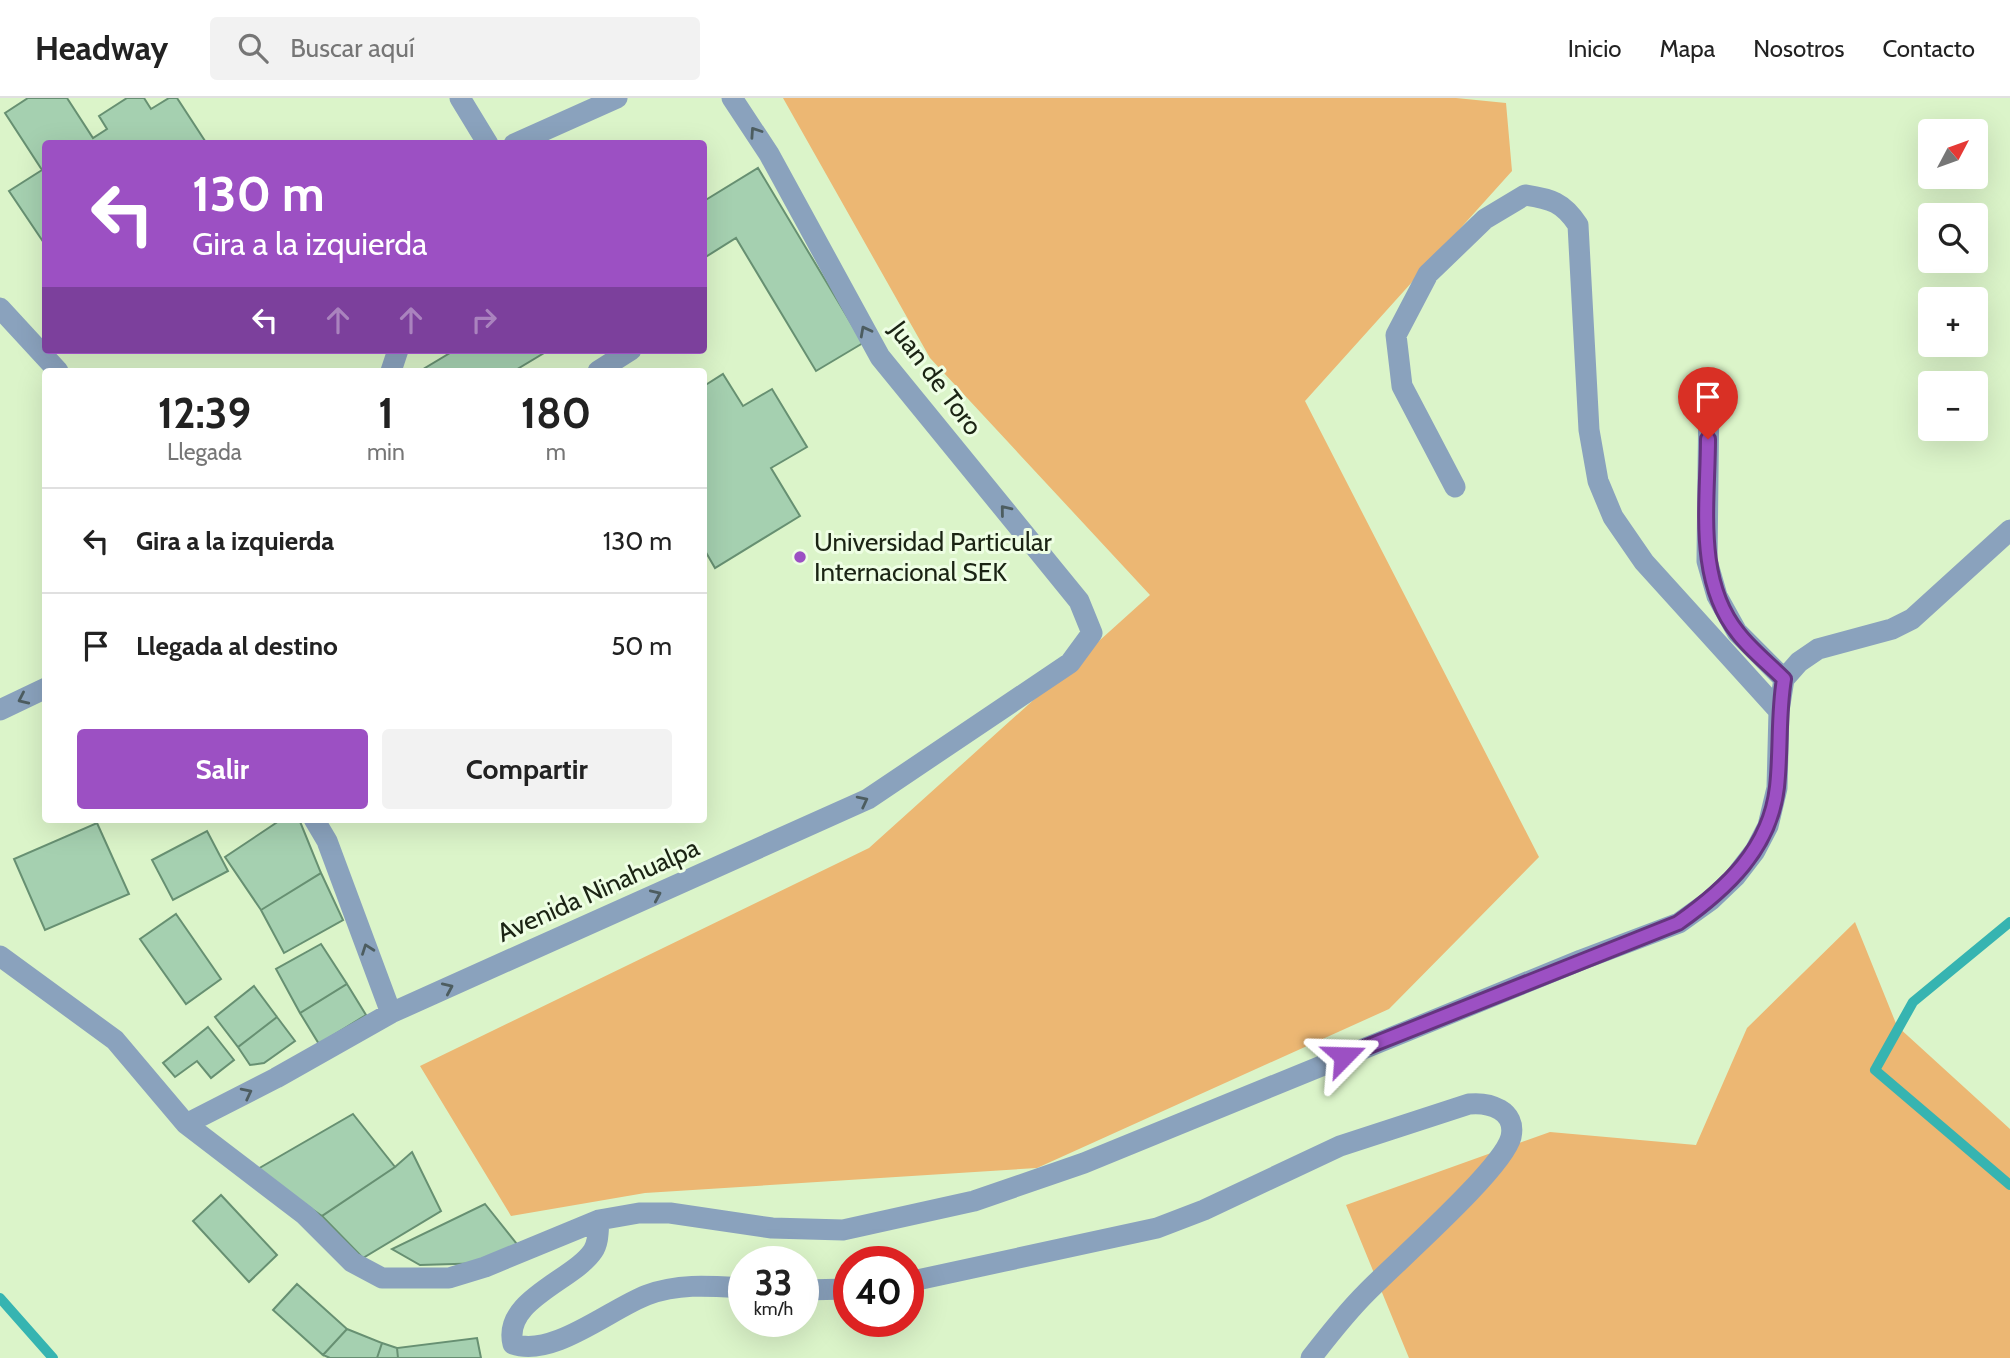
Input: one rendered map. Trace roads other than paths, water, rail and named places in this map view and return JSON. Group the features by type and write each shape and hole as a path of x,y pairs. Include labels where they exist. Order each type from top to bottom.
{"street":[{"path":"460,98 486,140"},
{"path":"523,140 617,98"},
{"name":"Juan de Toro","path":"732,98 769,154 880,357 1079,601"},
{"path":"1455,487 1402,386 1396,335 1428,274 1485,219 1525,195 1548,199 1568,209 1578,225 1589,430 1598,481 1614,517 1644,562 1779,711"},
{"path":"0,308 42,354"},
{"path":"42,354 55,368"},
{"path":"603,368 625,354"},
{"path":"1709,391 1707,561 1717,596 1737,632 1784,679"},
{"path":"0,956 115,1040 186,1124 305,1215 352,1262 382,1278 449,1278 485,1267 599,1220 639,1213 670,1213 772,1228 843,1230 974,1201 1084,1163 1556,970 1678,923 1711,900 1734,877 1755,851 1768,826 1777,788 1779,711 1784,679 1799,662 1818,649 1892,629 1912,619 2010,530"},
{"name":"Avenida Ninahualpa","path":"186,1124 276,1078 391,1013 868,799 1070,663 1092,634 1079,601"},
{"path":"0,710 42,690"},
{"path":"316,823 327,841 391,1013"},
{"path":"924,1279 1157,1228 1204,1210 1340,1146 1469,1104 1485,1102 1497,1106 1511,1126 1510,1137 1489,1172 1364,1294 1311,1358"},
{"path":"599,1220 597,1240 592,1253 530,1302 514,1320 510,1333 513,1344 522,1351 531,1353 568,1342 649,1294 683,1286 728,1287"}],"waterway":[{"path":"2010,922 1913,1002 1875,1070 2010,1185"},
{"path":"0,1298 53,1358"}],"place":[{"name":"Universidad Particular Internacional SEK","path":"800,557"}]}
